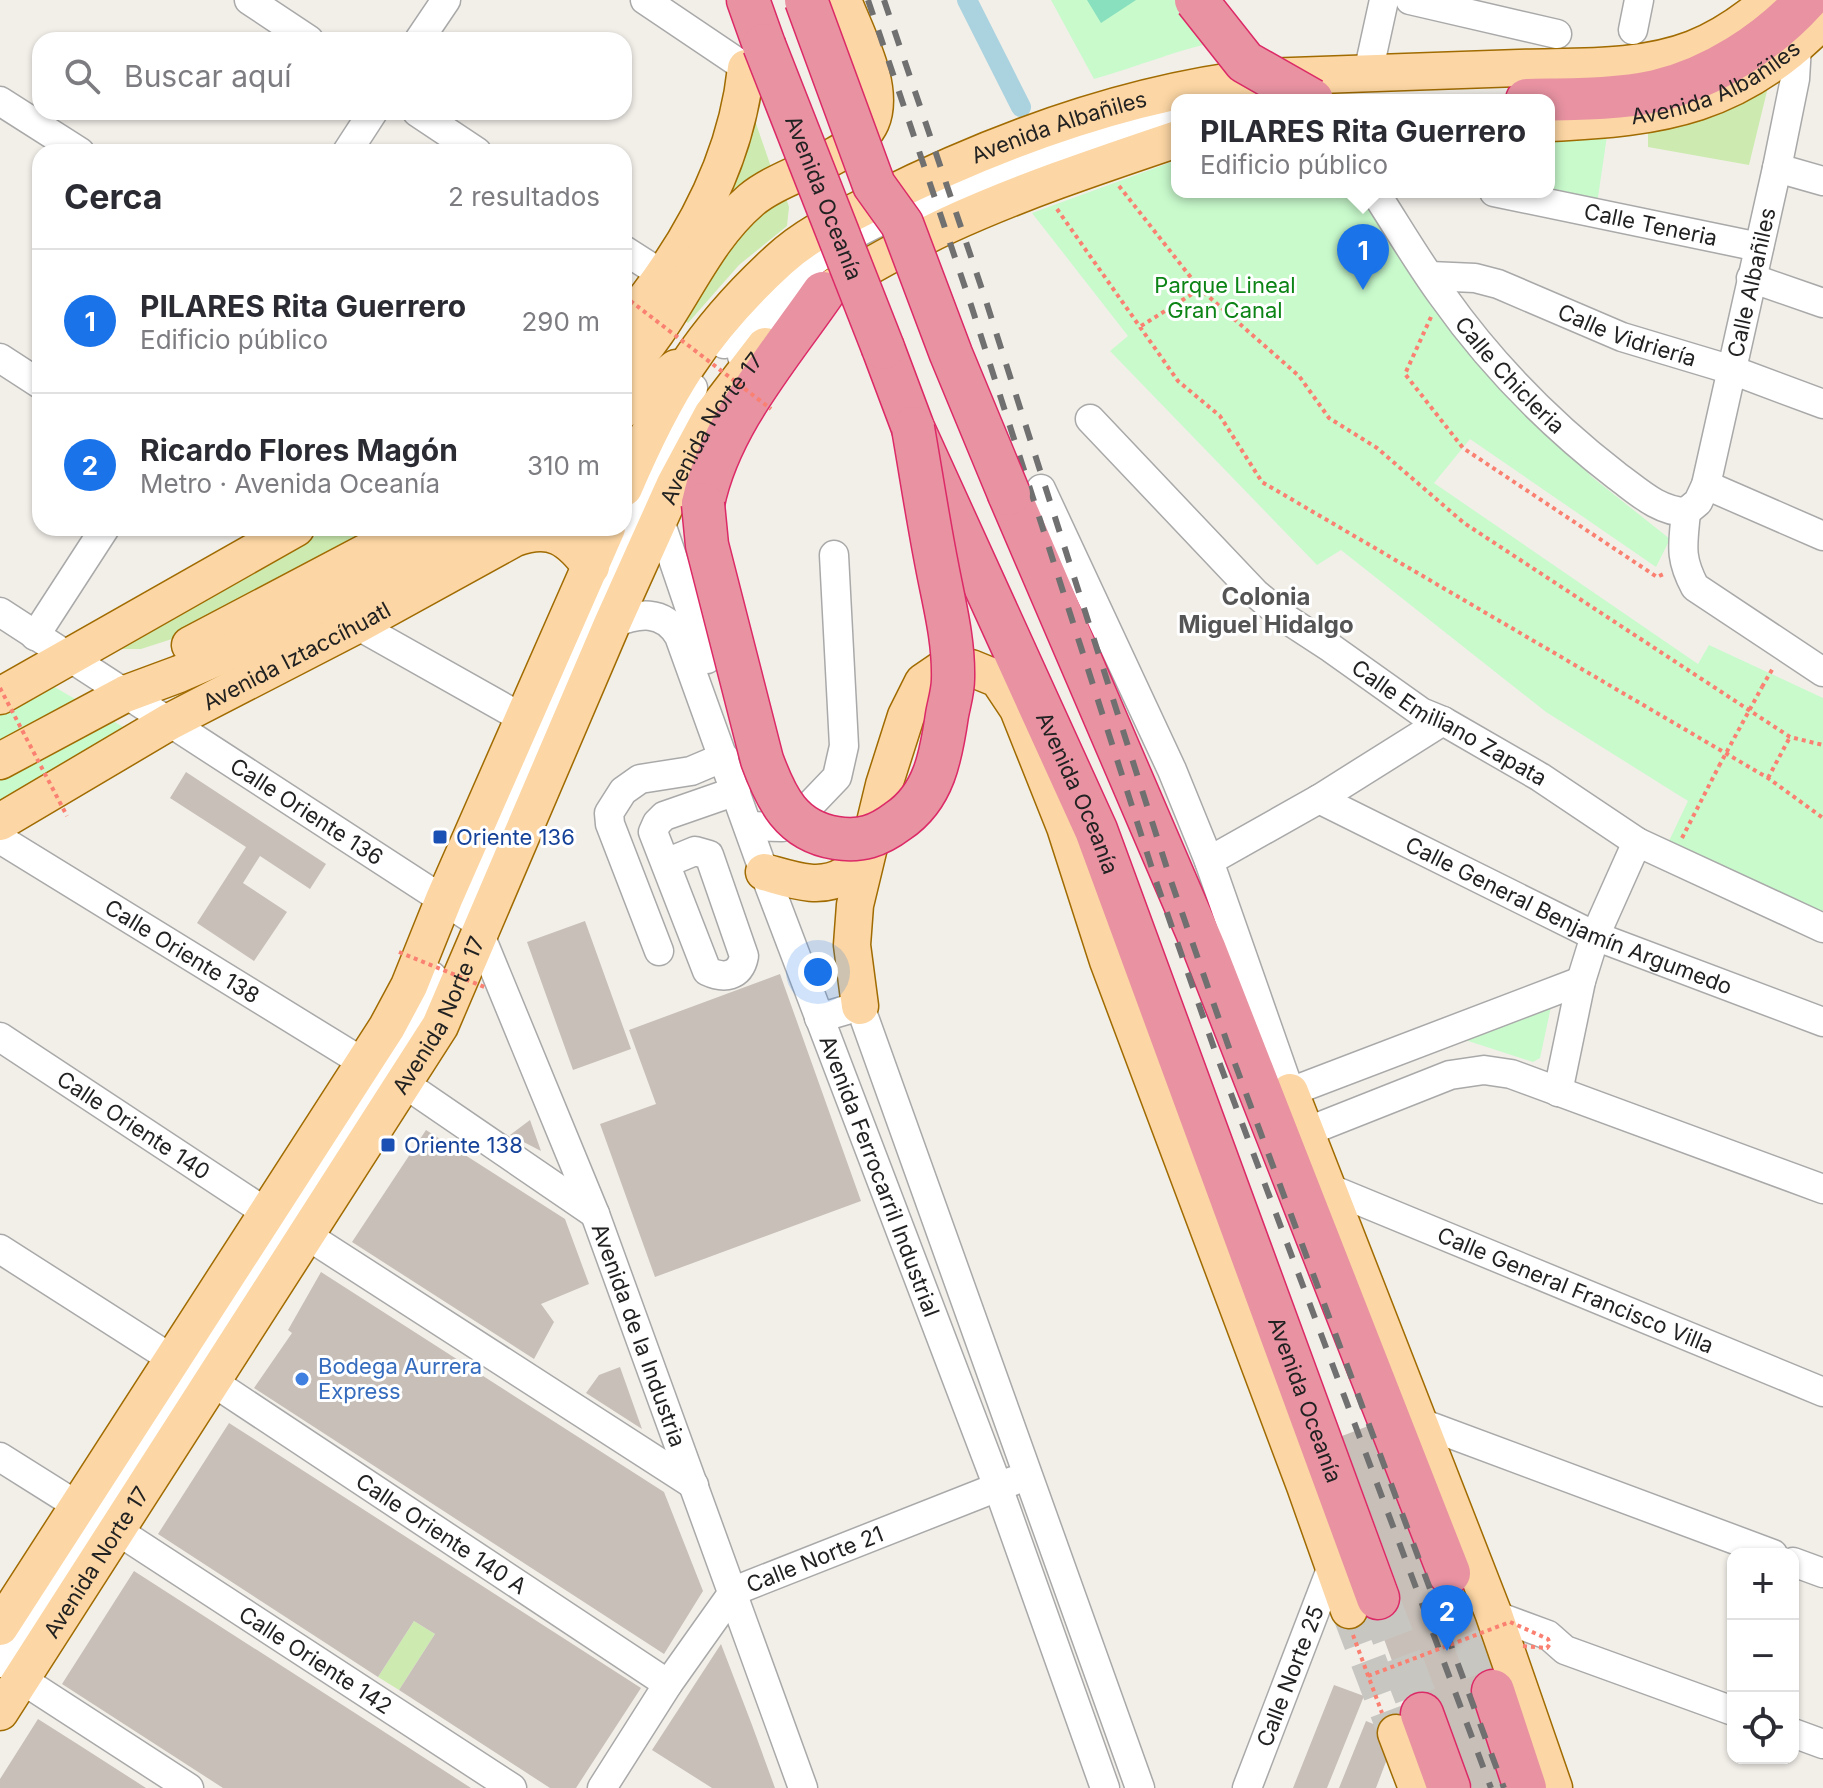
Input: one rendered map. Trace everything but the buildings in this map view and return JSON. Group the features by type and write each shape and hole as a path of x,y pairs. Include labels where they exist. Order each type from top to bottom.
{"highway":[{"name":"Avenida Oceanía","path":"748,0 913,428 1096,830 1304,1398 1359,1611"},
{"path":"806,0 874,185 902,224"},
{"path":"832,0 897,178 902,224 951,354 1025,492 1449,1573"},
{"path":"1196,0 1245,62 1301,94"},
{"path":"1555,108 1657,91 1716,68 1778,30 1806,0"},
{"path":"823,293 735,424 709,476 703,504 707,545 762,760 772,788 783,809 808,829 833,838 861,840 885,831 922,799 934,778 953,680 948,614 913,428"},
{"path":"1204,948 1228,989 1272,1089 1280,1093 1290,1092"},
{"path":"1304,1398 1305,1486"},
{"path":"1493,1691 1551,1785"},
{"path":"1401,1723 1449,1788"}],"main road":[{"path":"632,362 651,339 720,233 741,209 773,185 850,148 872,121 876,106 875,84 843,0"},
{"name":"Avenida Albañiles","path":"1173,94 1179,89 1263,77 1596,66 1648,60 1704,44 1736,27 1770,0"},
{"name":"Avenida Albañiles","path":"1555,110 1628,118 1665,112 1727,91 1797,46 1823,20"},
{"path":"632,316 663,275 709,197 725,163 740,114 746,68"},
{"name":"Avenida Albañiles","path":"690,358 724,316 793,248 826,226 927,175 977,187 1042,187 1101,164 1125,132 1171,95"},
{"name":"Avenida Albañiles","path":"823,293 885,257 977,187 1125,132 1171,138"},
{"name":"Avenida Norte 17","path":"0,1627 364,1063 409,986 464,915 612,624 698,438 727,392 779,330 823,293"},
{"path":"632,403 690,358"},
{"name":"Avenida Norte 17","path":"632,469 649,430 690,358"},
{"path":"0,696 267,536"},
{"path":"125,694 183,649 397,536"},
{"path":"0,761 125,694 304,620 458,536"},
{"name":"Avenida Iztaccíhuatl","path":"0,822 169,722 520,536"},
{"name":"Avenida Iztaccíhuatl","path":"557,536 566,540 591,567"},
{"name":"Avenida Norte 17","path":"0,1712 7,1680 118,1531 440,1026 464,915 524,719 604,536"},
{"name":"Avenida Oceanía","path":"867,851 906,716 923,682 945,667 971,668 998,679 1018,709 1065,827 1108,961 1333,1564 1359,1611"},
{"path":"764,872 801,882 824,883 845,875 867,851"},
{"path":"860,1006 852,945 855,905 867,851"},
{"path":"1290,1092 1494,1615 1551,1785"},
{"path":"1401,1723 1417,1788"}],"street":[{"path":"249,0 297,32"},
{"path":"424,32 446,0"},
{"path":"645,0 746,68"},
{"path":"734,0 746,68"},
{"path":"820,0 855,105 851,130 846,143 836,155"},
{"path":"1368,73 1384,0"},
{"path":"1410,0 1557,34"},
{"path":"1633,30 1639,0"},
{"path":"1296,94 1371,88 1518,85 1643,75 1688,64 1733,42 1787,0"},
{"path":"1555,109 1619,112 1682,99 1728,81 1770,56 1803,29 1823,6"},
{"name":"Calle Albañiles","path":"1686,512 1698,502 1706,485 1777,168 1795,79 1797,46"},
{"path":"0,101 67,144"},
{"path":"1125,132 1171,113"},
{"path":"352,144 368,120"},
{"path":"429,120 465,144"},
{"path":"1125,132 1171,127"},
{"path":"1777,168 1823,181"},
{"path":"632,522 678,414 717,353 745,319 819,257 861,231 977,187"},
{"name":"Calle Chicleria","path":"1379,198 1435,285 1504,372 1590,455 1652,503 1669,512 1686,512"},
{"name":"Calle Teneria","path":"1523,198 1759,247"},
{"path":"632,255 663,275"},
{"name":"Calle Vidriería","path":"1435,285 1475,278 1498,284 1622,337 1732,370 1823,404"},
{"path":"1751,278 1823,303"},
{"path":"0,358 32,379"},
{"name":"Calle Emiliano Zapata","path":"1090,419 1255,593 1285,618 1421,712 1443,721 1540,777 1637,842 1823,928"},
{"path":"1706,485 1823,536"},
{"path":"1025,492 1172,770 1209,861 1290,1092 1581,981"},
{"path":"1686,512 1683,566 1695,587 1823,672"},
{"path":"659,518 752,791 769,811 793,823"},
{"path":"35,636 100,536"},
{"path":"189,1788 7,1680 416,1012 464,915 626,536"},
{"path":"748,826 782,827 793,823 837,777 844,746 834,555"},
{"name":"Calle Oriente 136","path":"0,612 464,915"},
{"name":"Avenida Ferrocarril Industrial","path":"612,624 628,617 650,614 675,629 998,1487 1105,1788"},
{"path":"357,625 524,719"},
{"path":"1209,861 1319,799 1443,721"},
{"path":"659,951 610,824 609,813 623,791 640,779 691,771 724,757"},
{"path":"666,863 653,832 657,823 664,816 736,791"},
{"name":"Calle General Benjamín Argumedo","path":"1319,799 1595,936 1823,1022"},
{"name":"Calle Oriente 138","path":"0,839 364,1063"},
{"path":"1558,1092 1581,981 1595,936 1637,842"},
{"name":"Avenida de la Industria","path":"464,915 595,1214 803,1788"},
{"path":"819,1018 860,1006"},
{"name":"Avenida Ferrocarril Industrial","path":"860,1006 1140,1788"},
{"name":"Calle Oriente 140","path":"0,1037 267,1213"},
{"path":"1306,1132 1450,1075 1484,1070 1511,1074 1823,1189"},
{"path":"405,1084 595,1214"},
{"name":"Calle General Francisco Villa","path":"1326,1187 1823,1392"},
{"path":"308,1236 694,1485"},
{"path":"0,1249 172,1359"},
{"name":"Calle Oriente 140 A","path":"213,1382 668,1684"},
{"path":"1416,1421 1757,1548"},
{"path":"0,1457 78,1506"},
{"name":"Calle Norte 21","path":"602,1788 668,1684 734,1591 1028,1475"},
{"name":"Calle Oriente 142","path":"118,1531 512,1788"},
{"name":"Calle Norte 25","path":"1247,1788 1333,1564"},
{"path":"1799,1564 1823,1573"},
{"path":"1494,1615 1548,1635 1565,1650 1727,1709"},
{"path":"1799,1735 1823,1744"}],"path":[{"path":"1101,164 1200,289 1299,376 1329,418 1377,448 1464,523 1790,737 1823,745"},
{"path":"1042,187 1178,381 1220,416 1262,482 1768,778 1823,818"},
{"path":"1435,285 1405,374 1463,448 1657,577 1683,566"},
{"path":"1141,327 1200,289"},
{"path":"632,302 771,409"},
{"path":"1672,858 1762,687"},
{"path":"0,688 67,816"},
{"path":"1768,778 1790,737"},
{"path":"399,952 487,988"},
{"path":"1359,1611 1368,1676 1401,1723"},
{"path":"1368,1676 1510,1622 1548,1639 1550,1644 1547,1648 1522,1646"}],"green space":[{"path":"1051,0 1194,0 1220,41 1094,79"},
{"path":"1087,0 1136,0 1101,23"},
{"path":"1769,83 1749,165 1648,147 1648,133 1734,102"},
{"path":"750,106 771,167 722,207"},
{"path":"1607,136 1597,204 1555,194 1555,137"},
{"name":"Parque Lineal Gran Canal","path":"1171,162 1171,198 1366,198 1519,403 1592,477 1670,539 1656,567 1470,439 1434,483 1698,664 1709,645 1823,698 1823,914 1668,843 1688,801 1546,712 1341,550 1317,565 1110,351 1128,336 1032,213"},
{"path":"784,191 789,207 787,226 739,265 688,323 679,316 745,223"},
{"path":"315,536 361,536 172,639 141,649 109,649"},
{"path":"46,682 130,731 0,808 0,705"},
{"path":"1552,1002 1540,1058 1533,1062 1459,1038"},
{"path":"414,1621 435,1634 399,1690 378,1677"}],"waterway":[{"path":"967,0 1021,107"}],"tunnel":[{"path":"1449,1573 1493,1691"},
{"path":"1378,1598 1422,1714"},
{"path":"1349,1610 1396,1733"}],"railway":[{"path":"868,0 971,305 1157,884 1215,1051 1491,1788"},
{"path":"884,0 986,301 1171,881 1228,1045 1504,1788"}],"place":[{"name":"PILARES Rita Guerrero","path":"1363,290"},
{"name":"Oriente 136","path":"440,837"},
{"name":"Oriente 138","path":"388,1145"},
{"name":"Bodega Aurrera Express","path":"302,1379"},
{"name":"Ricardo Flores Magón","path":"1447,1651"}],"district":[{"name":"Colonia Miguel Hidalgo","path":"1266,611"}]}
